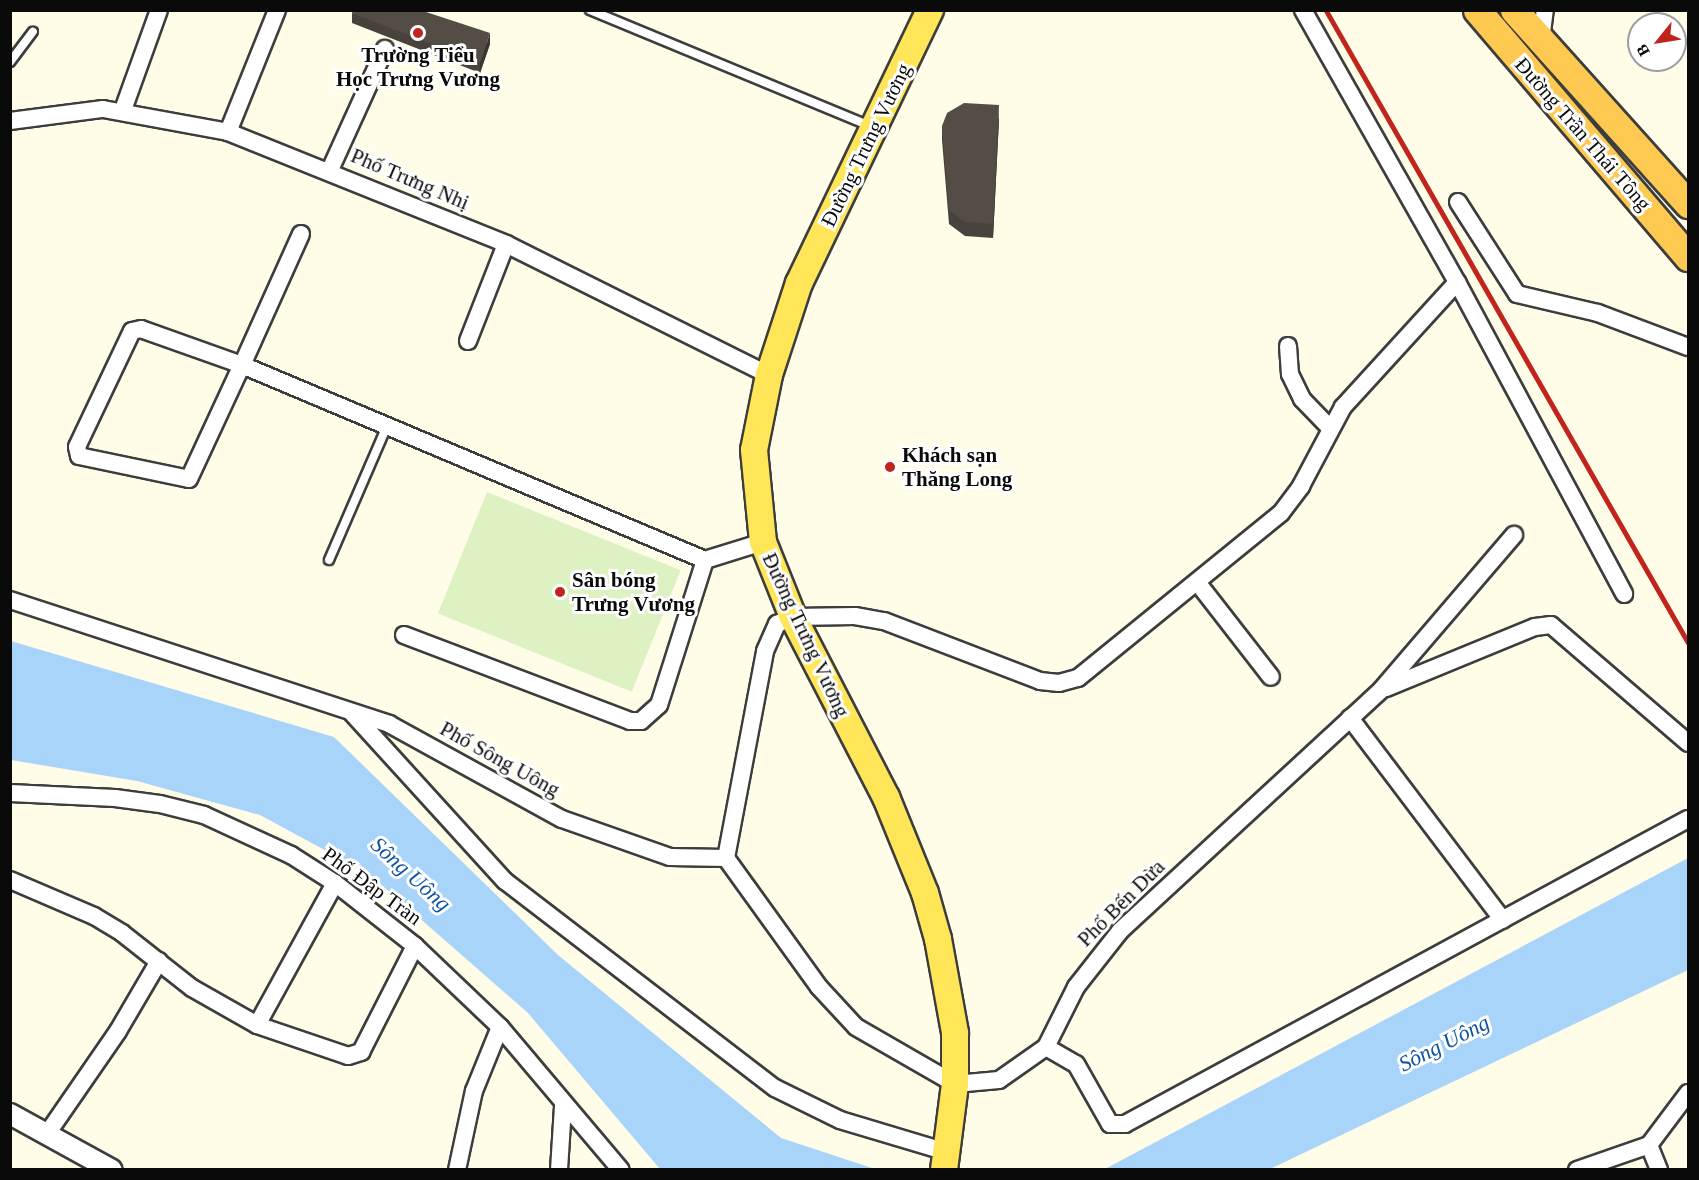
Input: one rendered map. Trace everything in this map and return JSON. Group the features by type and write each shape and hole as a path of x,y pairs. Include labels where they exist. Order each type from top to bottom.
{"highway":[{"name":"Đường Trần Thái Tông","path":"1477,10 1689,258"},
{"name":"Đường Trần Thái Tông","path":"1514,10 1689,204"}],"main road":[{"name":"Đường Trưng Vương","path":"930,10 876,128 799,283 769,375 754,450 763,542 793,617 886,797 925,893 938,939 955,1033 955,1084 945,1163"}],"street":[{"path":"123,110 159,10"},
{"path":"228,132 277,10"},
{"path":"1303,10 1457,282 1624,594"},
{"path":"1541,41 1545,10"},
{"path":"330,170 385,49"},
{"name":"Phố Trưng Nhị","path":"10,121 62,112 123,110 228,132 330,170 507,244 769,375"},
{"path":"1458,202 1517,294 1598,313 1689,347"},
{"path":"301,234 242,365 189,479 79,456 77,447 132,332 141,329 242,365 386,428 705,560 763,542"},
{"path":"468,341 507,244"},
{"path":"955,1084 878,1042 837,1009 726,858 765,651 777,624 793,617 855,616 884,621 1040,681 1059,683 1092,670 1281,513 1301,486 1330,428 1360,386 1457,282"},
{"path":"1288,346 1290,374 1302,399 1330,428"},
{"path":"1382,689 1514,535"},
{"path":"404,635 630,721 641,721 659,705 705,560"},
{"path":"1197,582 1271,677"},
{"name":"Phố Sông Uông","path":"10,600 388,724 562,819 670,857 726,858"},
{"path":"1382,689 1535,627 1551,625 1689,744"},
{"name":"Phố Bến Dừa","path":"955,1084 999,1080 1046,1047 1076,987 1120,931 1382,689"},
{"path":"351,711 505,881 775,1088 840,1120 945,1163"},
{"path":"1350,718 1503,920"},
{"name":"Phố Đập Tràn","path":"10,793 115,798 204,815 243,830 335,883 416,946 500,1027 563,1106 621,1170"},
{"path":"1046,1047 1076,1064 1110,1124 1125,1124 1689,819"},
{"path":"10,880 94,916 159,961 192,988 257,1025 348,1056 357,1055 416,946"},
{"path":"257,1025 335,883"},
{"path":"47,1134 112,1039 159,961"},
{"path":"457,1170 469,1107 500,1027"},
{"path":"1577,1170 1649,1145 1689,1093"},
{"path":"559,1170 563,1106"},
{"path":"10,1114 112,1170"},
{"path":"1649,1145 1659,1170"}],"lane":[{"path":"590,10 876,128"},
{"path":"10,62 33,32"},
{"path":"329,560 386,428"}],"green space":[{"name":"Sân bóng Trưng Vương","path":"487,492 681,570 632,692 438,613"}],"water":[{"name":"Sông Uông","path":"11,641 334,737 558,955 781,1138 875,1169 660,1169 528,1013 369,874 260,815 137,781 11,760"},
{"name":"Sông Uông","path":"1688,858 1688,970 1270,1169 1105,1169"}],"building":[{"name":"Trường Tiểu Học Trưng Vương","path":"353,10 420,10 490,33 480,63 352,13"},
{"path":"964,103 999,105 993,224 965,222 949,210 942,126 947,113"}],"railway":[{"path":"1326,10 1688,642"}],"place":[{"name":"Trường Tiểu Học Trưng Vương","path":"418,33"},
{"name":"Khách sạn Thăng Long","path":"890,467"},
{"name":"Sân bóng Trưng Vương","path":"560,592"}]}
